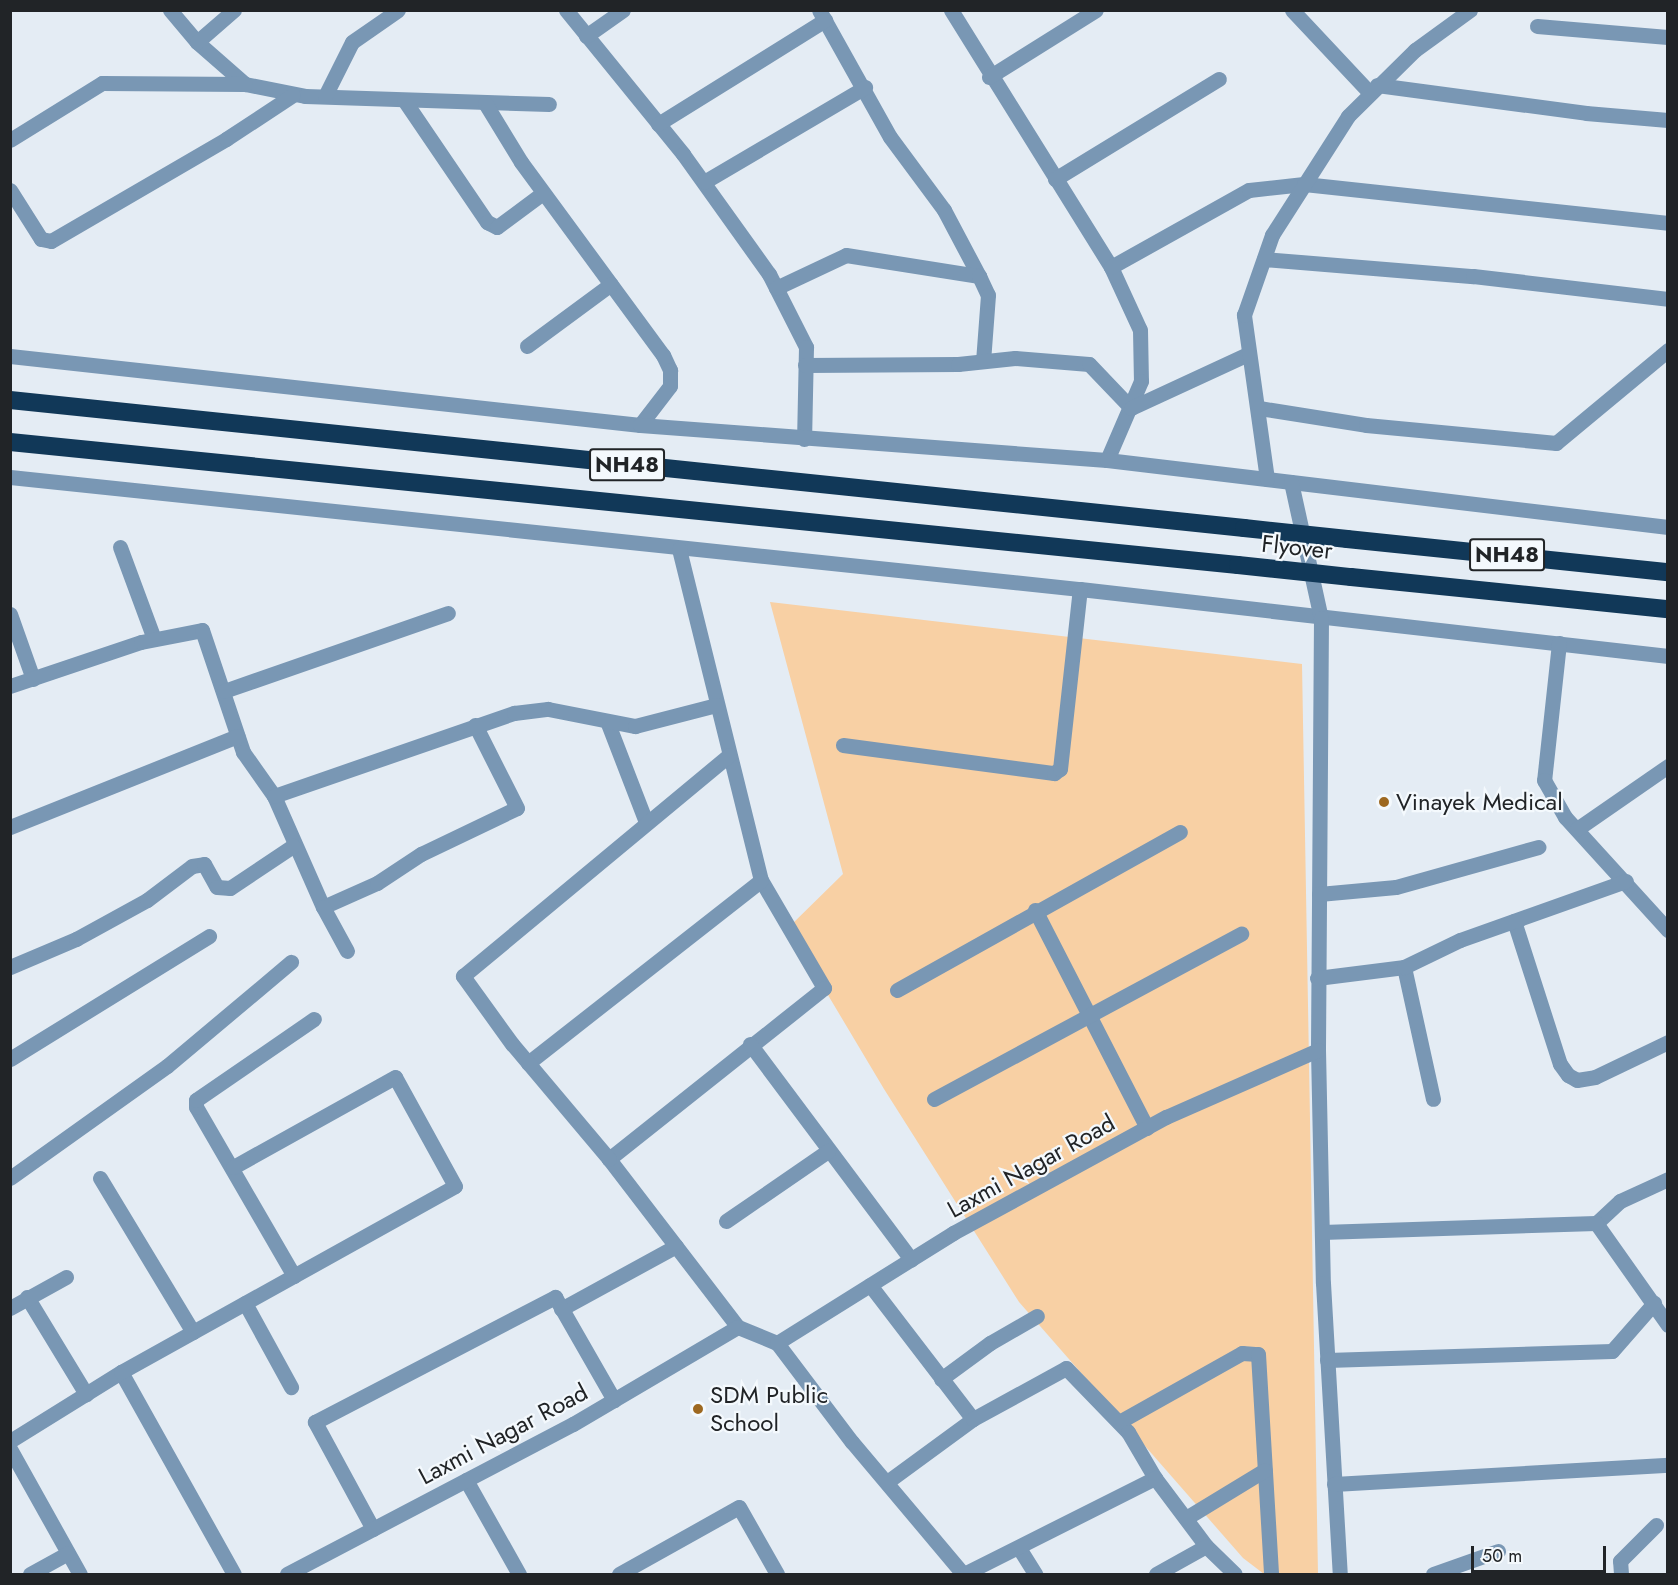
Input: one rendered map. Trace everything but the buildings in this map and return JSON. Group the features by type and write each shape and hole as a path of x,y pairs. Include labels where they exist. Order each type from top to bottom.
{"highway":[{"name":"Flyover","path":"10,399 1668,572"},
{"name":"Flyover","path":"10,442 1668,609"}],"street":[{"path":"170,10 197,42 245,84"},
{"path":"197,42 234,10"},
{"path":"325,96 352,42 398,10"},
{"path":"566,10 704,182 776,288 806,346 804,439"},
{"path":"586,36 623,10"},
{"path":"951,10 989,76 1111,267 1140,330 1141,381 1107,460"},
{"path":"989,76 1096,10"},
{"path":"1292,10 1373,88 1586,113 1668,120"},
{"path":"1267,479 1259,408 1248,354 1244,315 1272,236 1348,116 1373,88 1415,50 1470,10"},
{"path":"658,124 822,15 865,87 890,137 944,210 980,276 988,295 983,361"},
{"path":"1537,26 1668,38"},
{"path":"1055,179 1219,79"},
{"path":"10,140 102,83 245,84 293,94 549,104"},
{"path":"704,182 865,87"},
{"path":"10,190 41,239 51,241 226,139 293,94"},
{"path":"404,100 487,222 497,227 543,193"},
{"path":"484,103 543,193 611,284 670,370 669,386 639,425"},
{"path":"1111,267 1249,190 1305,184 1668,223"},
{"path":"776,288 846,255 980,276"},
{"path":"1264,260 1473,276 1668,299"},
{"path":"527,346 611,284"},
{"path":"1259,408 1366,425 1556,443 1668,350"},
{"path":"1131,408 1248,354"},
{"path":"10,356 639,425 1107,460 1668,527"},
{"path":"805,365 983,361 1015,358 1089,364 1131,408"},
{"path":"10,477 679,549 1080,589 1668,656"},
{"path":"1291,482 1322,618 1318,1050 1327,1360 1340,1575"},
{"path":"120,547 154,639"},
{"path":"609,1159 750,1044 824,988 761,880 679,549"},
{"path":"843,745 1054,774 1060,769 1080,589"},
{"path":"224,691 448,613"},
{"path":"10,614 33,679"},
{"path":"10,686 154,639 202,630 243,752 274,796 293,846 347,951"},
{"path":"1559,643 1544,780 1565,817 1626,880 1668,930"},
{"path":"274,796 514,713 548,709 636,726 716,705"},
{"path":"608,721 646,822"},
{"path":"323,907 377,883 421,854 517,808 475,725"},
{"path":"10,827 238,736"},
{"path":"729,755 463,976 528,1063 609,1159 738,1327 777,1343 963,1575 1155,1478"},
{"path":"1577,830 1668,766"},
{"path":"897,990 1035,910 1180,832"},
{"path":"10,967 76,939 147,900 192,866 204,864 217,887 230,888 293,846"},
{"path":"1319,894 1396,887 1538,847"},
{"path":"528,1063 761,880"},
{"path":"1317,978 1404,966 1514,921 1626,880"},
{"path":"1035,910 1147,1128"},
{"path":"1514,921 1560,1064 1568,1075 1577,1080 1595,1077 1668,1042"},
{"path":"934,1099 1241,934"},
{"path":"10,1059 209,936"},
{"path":"10,1178 167,1066 291,962"},
{"path":"1404,966 1432,1100"},
{"path":"294,1276 233,1167 196,1107 196,1100 314,1019"},
{"path":"750,1044 828,1152 911,1259"},
{"name":"Laxmi Nagar Road","path":"777,1343 911,1259 1147,1128 1318,1050"},
{"path":"10,1441 121,1372 455,1186 395,1077 233,1167"},
{"path":"726,1221 828,1152"},
{"path":"100,1178 193,1332"},
{"path":"1322,1232 1596,1223 1620,1201 1668,1179"},
{"path":"1596,1223 1668,1325"},
{"path":"561,1309 676,1246"},
{"path":"10,1308 66,1277"},
{"path":"870,1286 973,1419"},
{"path":"27,1297 86,1394"},
{"path":"374,1529 315,1422 555,1297 614,1400"},
{"path":"245,1303 291,1387"},
{"path":"1327,1360 1612,1351 1654,1303"},
{"path":"941,1379 990,1343 1037,1317"},
{"name":"Laxmi Nagar Road","path":"287,1575 614,1400 738,1327"},
{"path":"1119,1422 1250,1351 1258,1354 1271,1575"},
{"path":"887,1482 973,1419 1066,1368 1119,1422 1155,1478 1206,1546 1235,1575"},
{"path":"121,1372 234,1575"},
{"path":"10,1449 80,1575"},
{"path":"1334,1484 1668,1465"},
{"path":"1186,1518 1265,1470"},
{"path":"466,1480 519,1575"},
{"path":"619,1575 739,1507 777,1575"},
{"path":"1621,1575 1620,1561 1656,1525"},
{"path":"1156,1575 1206,1546"},
{"path":"1019,1548 1035,1575"},
{"path":"1433,1575 1498,1551"},
{"path":"30,1575 68,1553"}],"shaded area":[{"path":"770,602 1302,664 1318,1574 1264,1574 1243,1558 1019,1302 884,1089 788,928 843,874"}],"place":[{"name":"Vinayek Medical","path":"1384,802"},
{"name":"SDM Public School","path":"698,1409"}]}
